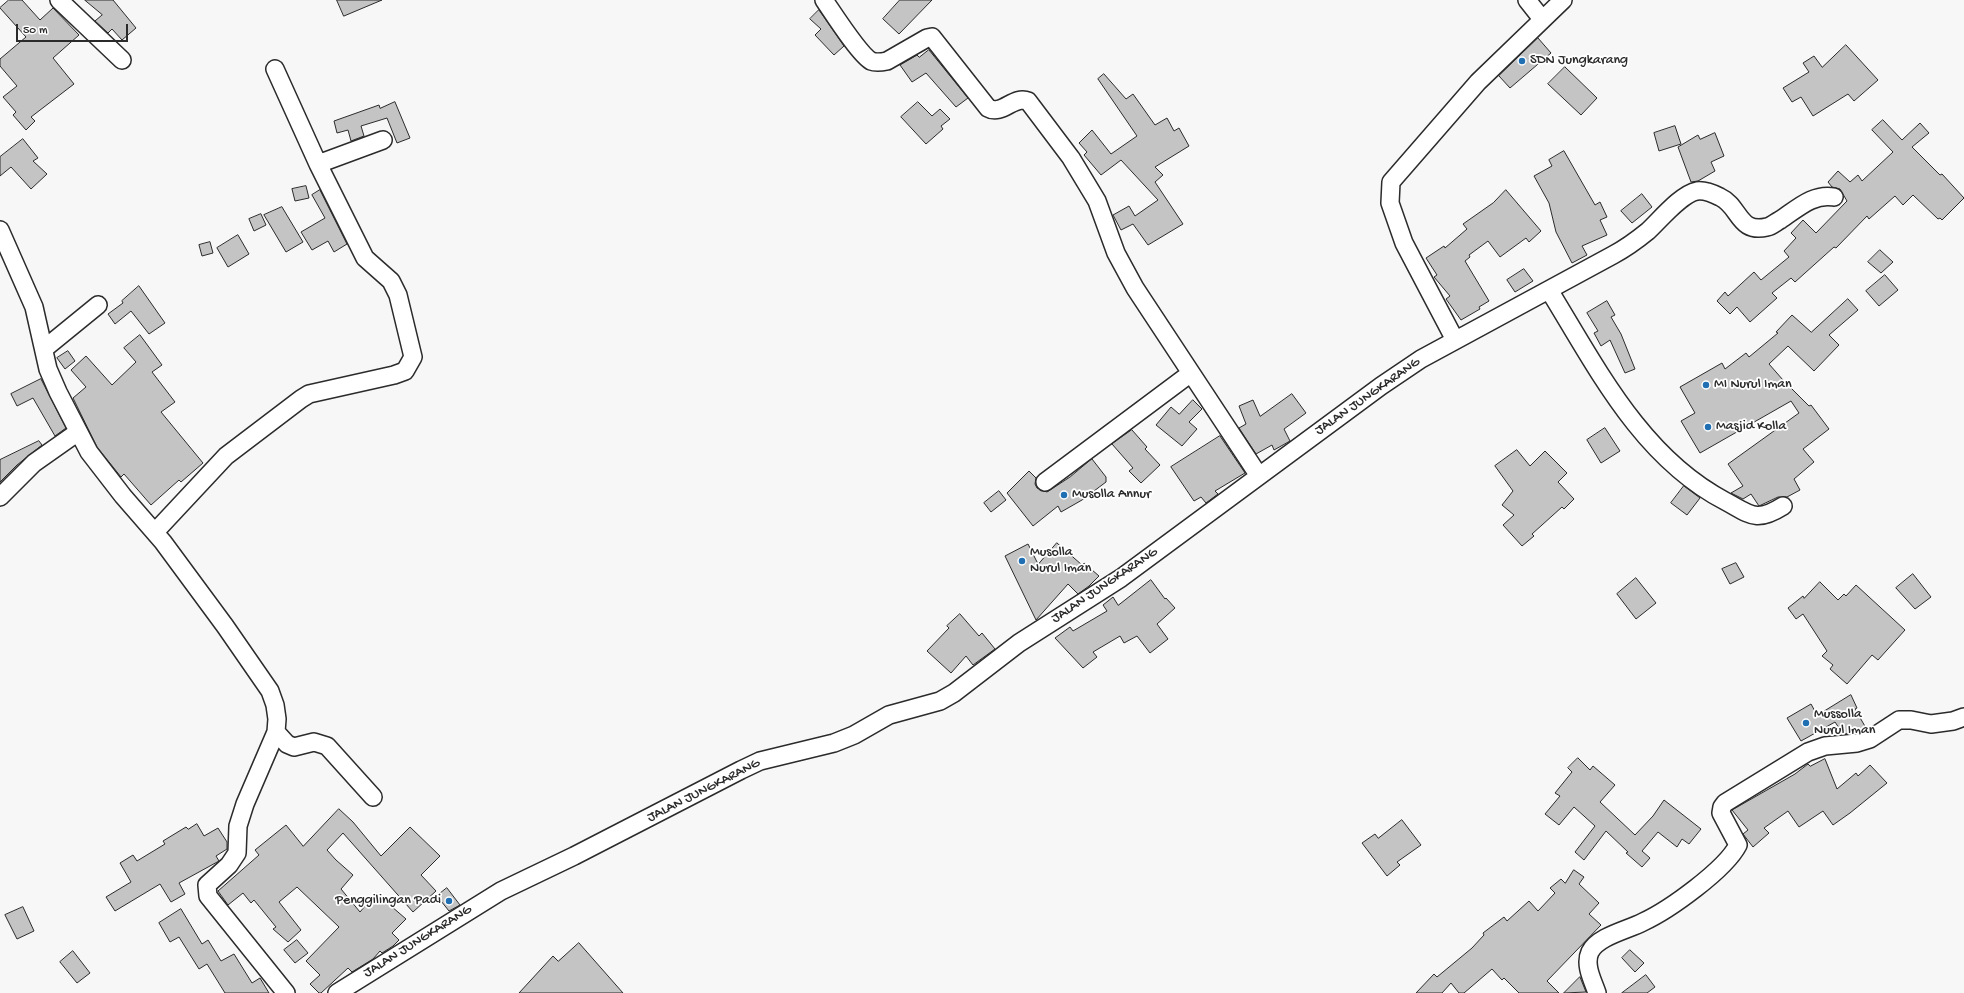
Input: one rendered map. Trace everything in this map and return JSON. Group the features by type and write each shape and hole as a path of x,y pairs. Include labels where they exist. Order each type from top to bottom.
{"street":[{"path":"59,0 122,60"},
{"path":"824,0 861,51 871,61 880,63 887,61 927,38 932,37 988,108 993,111 1020,100 1028,101 1071,158 1097,201 1116,253 1135,288 1259,476"},
{"path":"1527,0 1542,19"},
{"path":"1455,340 1404,243 1390,203 1391,182 1478,82 1563,0"},
{"path":"155,532 226,456 301,399 310,394 405,371 410,365 413,357 398,295 391,281 366,258 318,164 275,68"},
{"path":"318,164 384,140"},
{"name":"JALAN JUNGKARANG","path":"337,993 501,891 574,856 741,770 760,761 834,743 854,735 889,715 940,701 954,693 1004,653 1121,578 1381,386 1421,359 1632,244 1678,202 1697,191 1712,193 1724,199 1743,222 1754,229 1769,227 1807,202 1824,195 1834,197"},
{"path":"0,230 34,306 48,369 58,392 89,452 155,532 225,626 270,691 275,705 277,719 276,732 245,804 238,826 239,840 237,853 229,865 207,885 208,896 286,993"},
{"path":"1549,290 1610,389 1646,438 1677,468 1712,494 1750,514 1759,517 1770,514 1783,506"},
{"path":"44,349 98,305"},
{"path":"1045,482 1191,373"},
{"path":"0,497 34,463 78,432"},
{"path":"1598,993 1588,966 1590,952 1604,939 1644,922 1664,910 1715,872 1734,852 1738,846 1736,840 1724,821 1721,813 1722,807 1725,803 1808,752 1824,746 1857,743 1870,739 1899,720 1911,720 1931,724 1953,721 1964,717"},
{"path":"276,732 287,744 294,747 314,742 327,746 373,797"}],"building":[{"path":"9,0 22,0 40,20 53,8 79,35 53,58 74,84 31,117 35,121 26,130 13,115 16,112 3,97 17,86 0,66 0,59 26,37 0,8"},
{"path":"85,0 113,0 136,28 122,40 112,29 108,33 95,21 102,15"},
{"path":"337,0 382,0 344,16"},
{"path":"900,0 932,0 899,34 883,19"},
{"path":"819,10 844,46 834,55 815,35 821,29 810,19"},
{"name":"SDN Jungkarang","path":"1538,38 1551,53 1510,88 1499,76"},
{"path":"1846,45 1878,80 1854,101 1848,94 1813,116 1801,97 1792,102 1783,88 1809,72 1803,63 1814,56 1822,67"},
{"path":"929,50 968,98 956,107 926,73 912,82 900,65 917,55 919,57"},
{"name":"SDN Jungkarang","path":"1565,67 1597,98 1581,115 1548,84"},
{"path":"1104,74 1126,99 1133,94 1155,125 1167,118 1174,131 1179,128 1189,146 1155,167 1163,175 1155,182 1183,224 1148,245 1133,224 1121,230 1113,215 1129,206 1135,216 1158,200 1121,160 1101,175 1084,155 1087,152 1079,143 1092,130 1111,154 1137,136 1098,79"},
{"path":"395,102 410,138 397,143 387,118 361,126 364,136 351,141 348,130 337,133 334,121 379,105 380,108"},
{"path":"918,102 932,116 940,109 950,119 941,126 943,129 926,144 901,117"},
{"path":"1883,120 1902,140 1920,123 1929,133 1912,147 1940,175 1942,174 1964,198 1942,220 1940,218 1938,219 1913,195 1903,205 1895,196 1869,219 1867,216 1836,248 1834,247 1795,282 1791,278 1772,293 1777,298 1750,322 1737,307 1730,314 1717,301 1725,292 1728,296 1754,272 1761,280 1789,257 1784,251 1796,238 1791,233 1803,220 1816,233 1847,201 1840,189 1832,187 1828,182 1838,171 1850,182 1858,175 1862,181 1893,152 1872,130"},
{"path":"1675,126 1681,144 1659,151 1654,133"},
{"path":"1715,133 1724,156 1711,162 1715,171 1698,181 1691,182 1678,147 1698,135 1700,139"},
{"path":"23,139 38,158 33,161 47,174 31,189 11,167 0,176 0,157"},
{"path":"1564,151 1595,205 1600,202 1607,217 1600,220 1607,235 1582,246 1587,255 1572,263 1556,232 1549,203 1534,176 1552,166 1549,160"},
{"path":"306,186 309,198 295,201 292,189"},
{"path":"320,190 347,244 334,252 328,241 312,250 301,232 325,218 312,195"},
{"path":"1506,190 1541,231 1529,242 1526,238 1500,257 1488,241 1469,255 1470,257 1465,261 1489,301 1479,307 1480,309 1461,320 1446,299 1450,296 1434,277 1437,275 1426,258 1444,246 1445,248 1467,229 1463,224 1493,203"},
{"path":"1642,194 1652,207 1632,223 1621,211"},
{"path":"282,207 303,242 286,252 264,215"},
{"path":"261,214 266,225 254,231 249,219"},
{"path":"238,235 249,254 228,267 217,248"},
{"path":"210,242 213,253 202,256 199,245"},
{"path":"1880,250 1893,262 1881,273 1868,262"},
{"path":"1524,269 1533,281 1515,292 1507,280"},
{"path":"1885,275 1898,290 1879,306 1866,291"},
{"path":"139,286 165,323 149,334 131,311 115,324 108,314 123,303 122,301"},
{"path":"1848,299 1858,310 1829,335 1839,345 1814,371 1788,346 1769,364 1809,406 1811,405 1829,429 1803,449 1814,462 1794,479 1800,490 1787,497 1778,497 1759,506 1751,494 1743,499 1731,493 1743,486 1728,464 1799,413 1791,401 1700,453 1681,421 1695,413 1680,387 1722,363 1725,369 1746,353 1749,357 1778,333 1776,332 1792,315 1811,332"},
{"path":"1607,301 1615,315 1611,317 1621,334 1635,369 1625,373 1610,340 1601,346 1594,333 1598,331 1587,313"},
{"path":"140,335 162,365 152,372 175,402 161,412 203,463 181,482 179,480 151,505 124,474 121,477 97,447 73,398 86,387 71,370 86,356 112,385 136,362 124,348"},
{"path":"68,351 75,361 65,369 57,358"},
{"path":"41,379 66,428 55,436 33,398 17,406 11,394"},
{"path":"1292,394 1306,413 1284,429 1290,441 1274,450 1272,445 1256,454 1239,428 1246,424 1239,406 1253,400 1260,416"},
{"path":"1193,400 1202,409 1189,422 1197,429 1182,446 1156,425 1171,407 1179,414"},
{"path":"1605,428 1620,451 1601,463 1587,440"},
{"path":"1132,430 1147,447 1145,449 1160,465 1141,483 1129,471 1133,468 1112,444"},
{"path":"1220,436 1245,473 1215,491 1218,494 1206,503 1201,497 1194,501 1171,467"},
{"path":"39,441 42,445 17,465 0,482 0,460"},
{"path":"1517,450 1530,466 1545,451 1567,473 1558,482 1574,499 1564,509 1562,507 1532,534 1534,536 1522,546 1503,525 1514,515 1502,505 1513,491 1495,466"},
{"path":"1092,459 1106,477 1106,482 1082,500 1061,512 1058,506 1033,526 1007,493 1029,471 1036,478 1035,484 1037,488 1047,492 1070,477"},
{"path":"1684,486 1700,498 1687,515 1671,503"},
{"path":"999,491 1006,500 991,512 984,503"},
{"path":"1057,543 1082,565 1084,563 1099,576 1078,594 1068,584 1036,620 1005,556 1028,544 1038,564"},
{"path":"1736,563 1744,577 1730,584 1722,569"},
{"path":"1913,574 1931,597 1915,609 1896,588"},
{"path":"1636,578 1656,603 1636,619 1617,594"},
{"path":"1151,580 1165,599 1166,598 1175,608 1157,624 1168,639 1150,653 1137,636 1124,643 1120,636 1093,652 1097,657 1083,668 1055,638 1070,627 1073,631 1107,611 1103,605 1113,597 1118,605"},
{"path":"1820,582 1838,600 1844,594 1846,596 1856,585 1905,630 1878,660 1872,655 1847,684 1830,669 1833,665 1822,656 1827,651 1803,614 1796,619 1788,608 1803,596 1804,598"},
{"path":"960,614 979,636 982,633 995,649 973,665 966,656 951,673 927,651 949,628 947,626"},
{"path":"1851,695 1857,708 1855,709 1866,728 1855,733 1843,734 1835,722 1801,741 1787,718 1811,704 1817,715"},
{"path":"1578,758 1590,770 1593,766 1615,785 1600,802 1635,835 1653,816 1664,800 1701,829 1689,844 1682,839 1677,847 1658,832 1642,851 1650,858 1642,867 1626,853 1628,852 1606,831 1584,860 1575,852 1595,826 1574,807 1559,825 1545,814 1560,796 1555,793 1572,772 1568,768"},
{"path":"1825,759 1837,789 1856,773 1858,776 1870,765 1887,783 1833,825 1823,811 1799,827 1788,811 1764,828 1769,833 1753,847 1743,834 1748,830 1732,810 1795,774 1808,764 1810,766"},
{"path":"339,809 353,822 381,856 410,827 440,856 421,875 436,891 413,912 343,833 327,850 353,875 341,889 360,912 376,893 406,919 392,933 399,940 393,946 382,953 380,951 373,959 352,972 348,968 321,993 319,993 310,984 320,975 306,961 339,927 297,887 279,902 301,930 288,942 273,929 276,927 254,900 251,903 243,893 228,905 218,891 259,855 255,850 286,825 303,846"},
{"path":"1402,820 1421,845 1397,862 1400,865 1387,876 1362,843 1375,834 1378,838"},
{"path":"197,824 204,836 218,828 227,842 227,849 216,856 219,861 179,883 185,894 171,902 160,884 115,911 106,897 131,882 120,863 133,855 137,861 165,844 163,841 186,827 188,829"},
{"path":"1574,870 1584,877 1579,884 1599,903 1589,914 1601,925 1547,981 1559,993 1519,993 1504,978 1502,980 1492,969 1464,993 1459,993 1451,983 1442,993 1416,993 1434,974 1437,977 1472,948 1484,935 1483,933 1504,917 1507,921 1529,901 1538,911 1555,893 1550,888 1561,879 1565,883"},
{"name":"Penggilingan Padi","path":"447,888 460,905 449,911 437,896"},
{"path":"23,907 34,931 17,939 5,915"},
{"path":"181,909 202,944 208,940 221,961 234,954 252,983 260,978 269,993 225,993 207,964 199,969 179,937 170,942 159,923"},
{"path":"297,940 308,953 295,963 284,950"},
{"path":"579,943 623,993 519,993 553,956 558,961"},
{"path":"1630,950 1644,963 1635,972 1622,958"},
{"path":"73,951 90,973 77,983 60,962"},
{"path":"1646,975 1655,987 1647,993 1622,993"},
{"path":"1580,977 1586,992 1564,993"}],"place":[{"name":"SDN Jungkarang","path":"1522,61"},
{"name":"MI Nurul Iman","path":"1706,385"},
{"name":"Masjid Kolla","path":"1708,427"},
{"name":"Musolla Annur","path":"1064,495"},
{"name":"Musolla Nurul Iman","path":"1022,561"},
{"name":"Mussolla Nurul Iman","path":"1806,723"},
{"name":"Penggilingan Padi","path":"449,901"}]}
